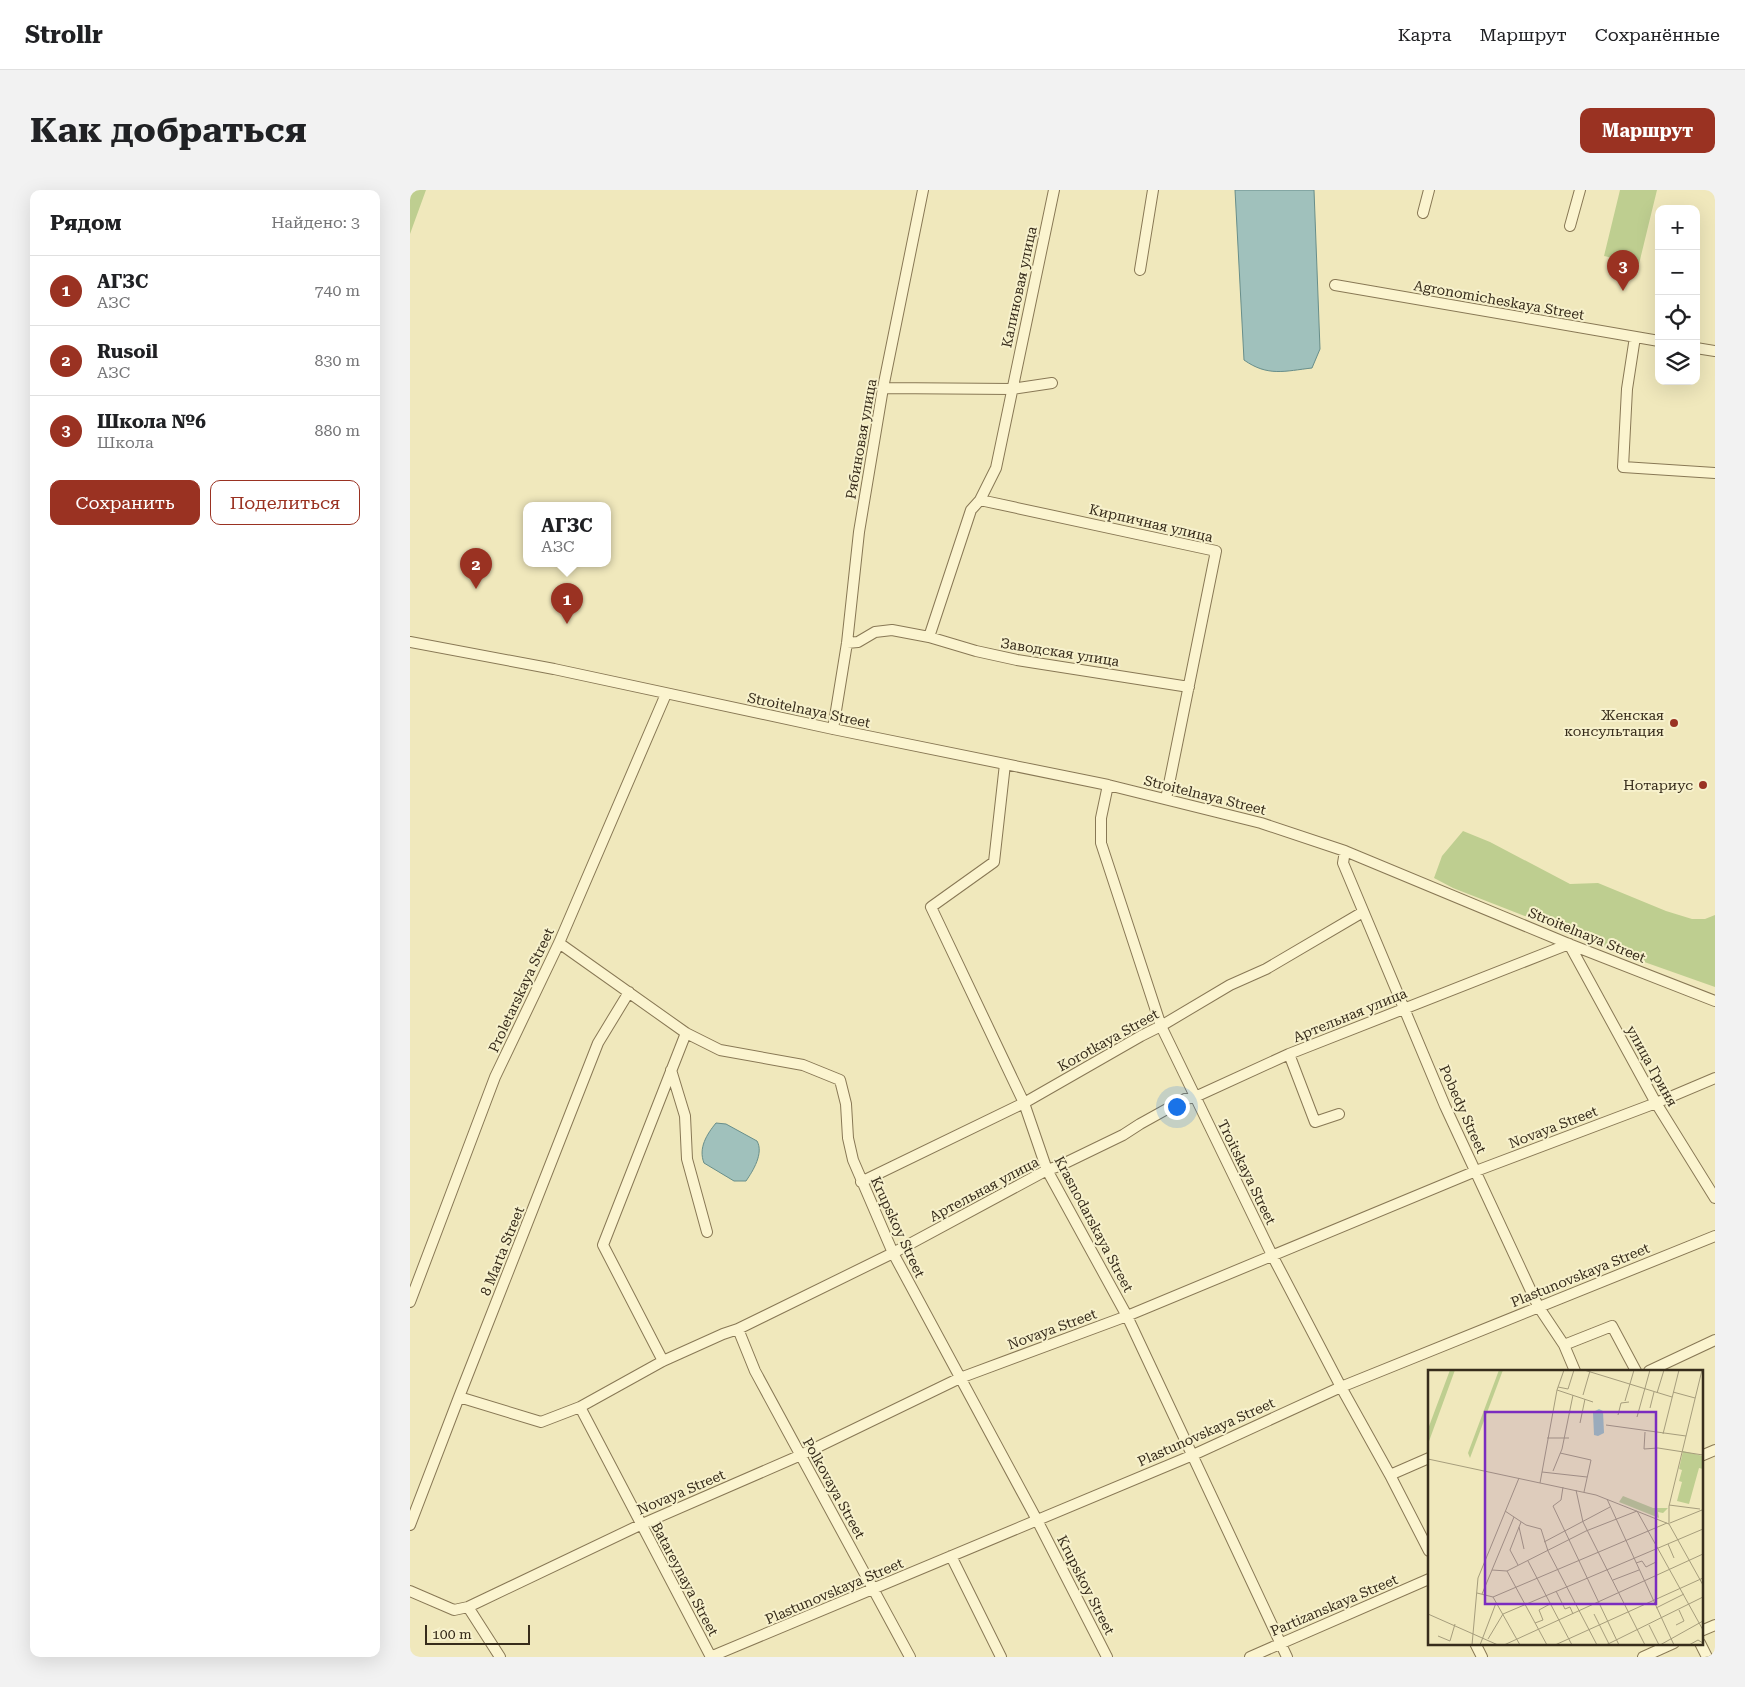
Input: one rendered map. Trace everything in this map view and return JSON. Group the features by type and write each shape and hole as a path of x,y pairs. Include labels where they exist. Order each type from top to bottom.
{"street":[{"name":"Рябиновая улица","path":"834,729 847,643 859,532 883,388 923,190"},
{"name":"Калиновая улица","path":"929,637 971,510 980,500 996,468 1054,190"},
{"path":"1140,270 1153,190"},
{"path":"1423,213 1429,190"},
{"path":"1570,226 1580,190"},
{"name":"Agronomicheskaya Street","path":"1334,284 1655,340"},
{"path":"1635,337 1627,389 1623,468 1715,473"},
{"path":"1700,349 1715,351"},
{"path":"883,388 1012,389 1052,383"},
{"name":"Кирпичная улица","path":"980,500 1216,551 1166,799"},
{"name":"Заводская улица","path":"847,643 858,642 875,632 892,630 929,637 976,651 1017,660 1189,687"},
{"name":"Stroitelnaya Street","path":"410,642 554,669 666,694 1108,785 1261,823 1345,851 1569,944 1715,1001"},
{"name":"Proletarskaya Street","path":"410,1302 495,1077 559,943 666,694"},
{"name":"Krasnodarskaya Street","path":"1005,764 994,862 931,907 1024,1103 1047,1170 1127,1316 1287,1657"},
{"name":"Troitskaya Street","path":"1108,785 1101,818 1102,843 1161,1026 1272,1255 1428,1549"},
{"name":"Pobedy Street","path":"1345,851 1343,864 1445,1106 1538,1306 1564,1345 1576,1370"},
{"name":"Korotkaya Street","path":"861,1182 1024,1103 1230,985 1266,969 1363,912"},
{"name":"Krupskoy Street","path":"559,943 686,1033 720,1050 803,1065 840,1080 846,1104 848,1138 853,1160 893,1253 1037,1520 1107,1657"},
{"name":"Артельная улица","path":"459,1397 541,1422 580,1408 663,1361 723,1334 738,1330 893,1253 1047,1170 1124,1135 1185,1099 1194,1097 1289,1054 1569,944"},
{"name":"улица Гриня","path":"1569,944 1656,1103 1715,1198"},
{"name":"8 Marta Street","path":"410,1525 598,1043 629,992"},
{"path":"663,1361 603,1245 686,1033"},
{"path":"1289,1054 1315,1122 1339,1114"},
{"path":"671,1070 685,1116 687,1159 707,1232"},
{"name":"Novaya Street","path":"410,1591 454,1610 468,1607 640,1525 801,1455 960,1378 1127,1316 1476,1171 1656,1103 1715,1078"},
{"name":"Plastunovskaya Street","path":"710,1657 1193,1455 1341,1386 1715,1236"},
{"path":"1564,1345 1612,1326 1635,1370"},
{"name":"Polkovaya Street","path":"738,1330 755,1371 874,1589 908,1656"},
{"path":"1651,1370 1715,1340"},
{"name":"Batareynaya Street","path":"580,1408 710,1657"},
{"path":"1702,1456 1715,1450"},
{"path":"1390,1475 1428,1458"},
{"path":"951,1556 1001,1657"},
{"name":"Partizanskaya Street","path":"1250,1657 1428,1579"},
{"path":"468,1607 500,1657"},
{"path":"1702,1631 1715,1625"},
{"path":"1476,1644 1482,1657"},
{"path":"1643,1657 1672,1644"},
{"path":"1700,1644 1707,1657"},
{"path":"488,1657 492,1646"}],"green space":[{"path":"410,190 426,190 410,234"},
{"path":"1620,190 1657,190 1639,264 1604,256"},
{"path":"1463,831 1490,842 1570,884 1598,883 1666,911 1692,919 1705,919 1715,915 1715,987 1633,958 1453,888 1434,878 1442,856"}],"water":[{"path":"1235,190 1314,190 1320,349 1312,368 1277,372 1261,369 1244,360"},
{"path":"716,1123 726,1124 757,1141 759,1146 758,1156 746,1181 734,1181 704,1163 702,1157 703,1147 709,1132"}],"place":[{"name":"Школа №6","path":"1623,291"},
{"name":"Rusoil","path":"476,589"},
{"name":"АГЗС","path":"567,624"},
{"name":"Женская консультация","path":"1674,723"},
{"name":"Нотариус","path":"1703,785"}]}
